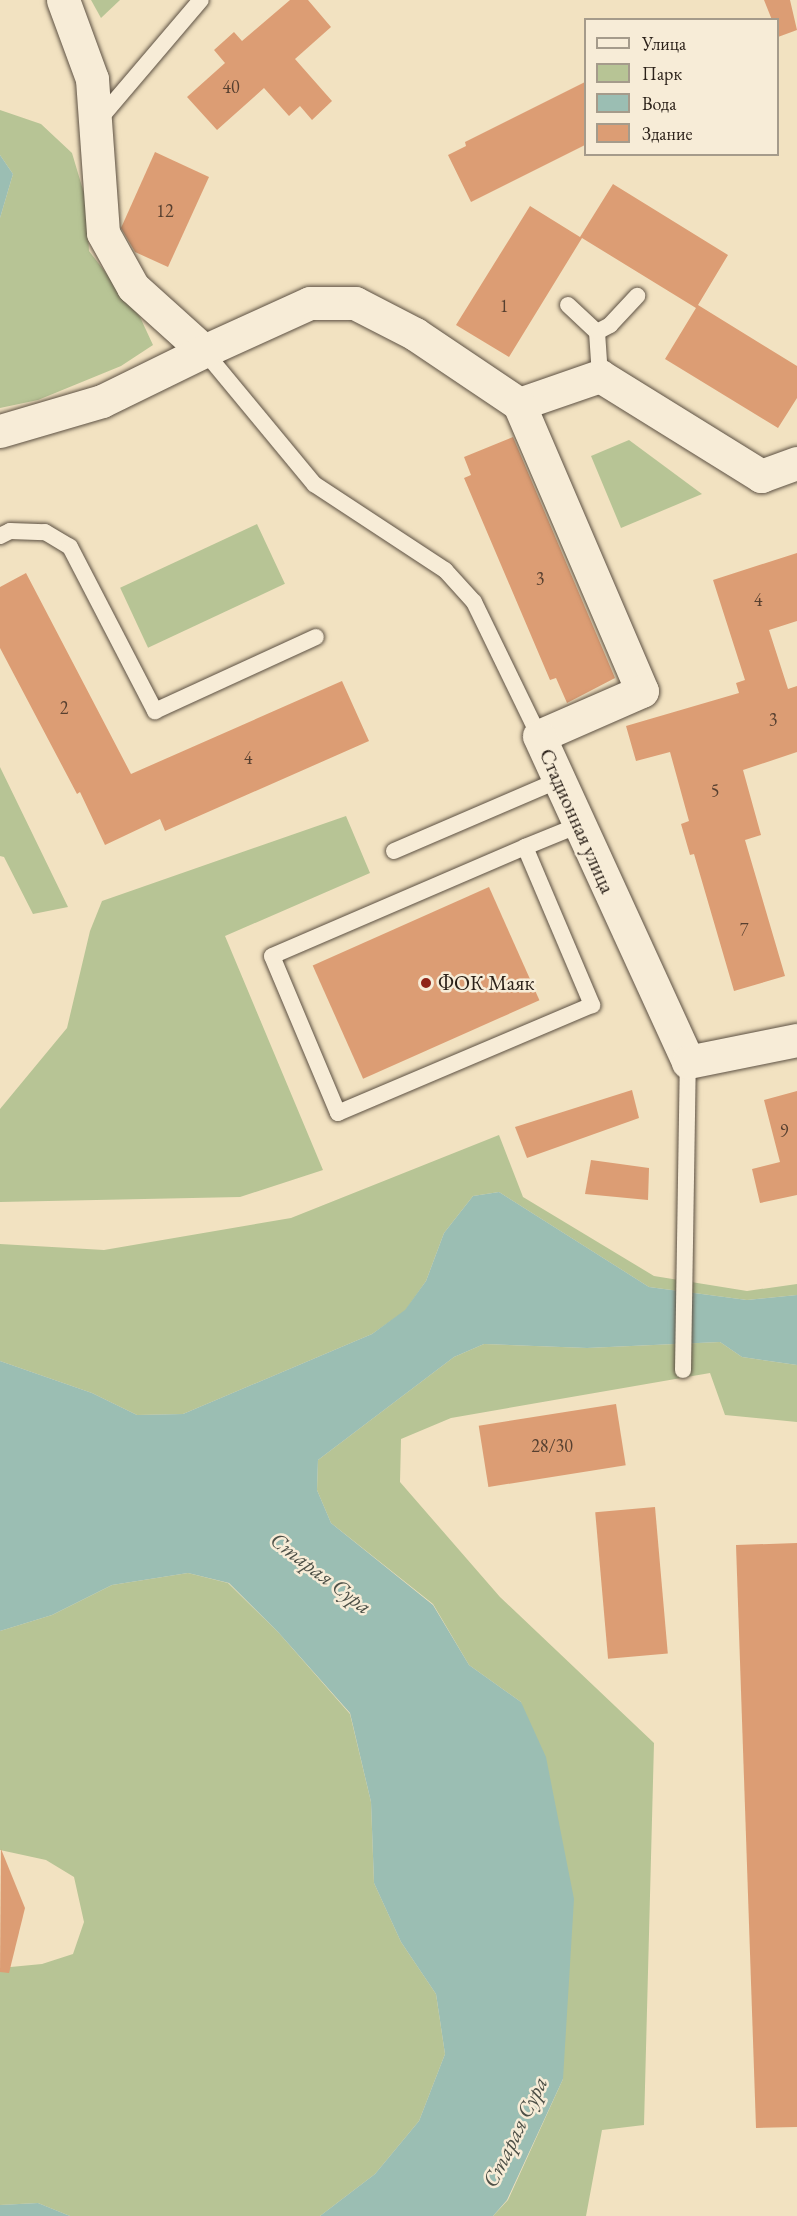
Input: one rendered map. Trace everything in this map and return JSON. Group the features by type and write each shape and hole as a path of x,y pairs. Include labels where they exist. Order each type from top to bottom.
{"street":[{"path":"63,0 92,79 103,233 133,287 204,351"},
{"path":"0,431 102,401 310,303 355,303 415,334 519,404 600,376 761,476 797,463"},
{"name":"Стадионная улица","path":"519,404 642,691 539,736 688,1062"},
{"path":"688,1062 797,1040"}],"lane":[{"path":"95,125 201,0"},
{"path":"597,333 610,325 637,296"},
{"path":"568,305 597,333 600,376"},
{"path":"204,351 314,484 445,570 474,602 539,736"},
{"path":"0,536 10,531 45,532 70,547 155,711 316,637"},
{"path":"394,851 559,780"},
{"path":"525,847 592,1005 338,1113 272,956 525,847 579,825"},
{"path":"683,1370 688,1062"}],"green space":[{"path":"91,0 120,0 101,18"},
{"path":"0,110 41,124 72,153 86,200 89,251 140,317 153,345 121,366 38,400 0,408 0,218 13,174 0,155"},
{"path":"629,440 702,494 621,528 591,456"},
{"path":"257,524 285,584 148,648 120,588"},
{"path":"0,767 68,907 33,914 4,857 0,856"},
{"path":"346,816 370,873 225,936 323,1170 240,1197 0,1202 0,1109 67,1028 90,931 102,901"},
{"path":"499,1135 523,1197 654,1276 747,1291 797,1284 797,1295 747,1300 649,1287 499,1192 473,1196 444,1233 426,1281 405,1311 372,1334 183,1414 137,1415 92,1393 0,1361 0,1244 104,1250 291,1218"},
{"path":"720,1342 742,1357 797,1365 797,1422 725,1415 710,1373 451,1418 401,1439 400,1482 500,1597 654,1743 644,2125 602,2130 586,2216 493,2216 508,2200 563,2079 521,1702 469,1665 433,1604 331,1523 317,1490 318,1460 454,1357 484,1344 587,1348"},
{"path":"188,1573 228,1583 278,1632 350,1714 371,1802 374,1883 401,1942 436,1994 445,2054 419,2121 375,2174 320,2216 70,2216 38,2203 0,2205 0,1968 42,1964 73,1954 84,1922 74,1877 46,1860 0,1850 0,1631 52,1615 112,1585"}],"water":[{"path":"0,155 13,174 0,218"},
{"name":"Старая Сура","path":"499,1192 649,1287 747,1300 797,1295 797,1365 742,1357 720,1342 587,1348 484,1344 454,1357 318,1460 317,1490 331,1523 433,1605 469,1665 521,1702 546,1757 574,1899 563,2079 507,2200 493,2216 320,2216 375,2174 419,2121 445,2054 436,1994 401,1942 374,1883 371,1802 350,1713 278,1632 229,1583 188,1573 112,1585 52,1615 0,1631 0,1361 92,1393 137,1415 183,1414 372,1334 405,1310 426,1281 444,1233 473,1196"},
{"path":"38,2203 70,2216 0,2216 0,2205"}],"building":[{"path":"290,0 308,0 331,27 295,59 332,101 312,120 300,106 289,116 264,88 217,130 187,97 225,63 214,50 234,32 242,41"},
{"path":"764,0 790,0 797,30 779,37 779,18 771,18"},
{"path":"584,82 584,146 471,202 448,155 466,146 465,142"},
{"path":"155,152 209,177 168,267 135,252 121,228"},
{"path":"613,184 728,255 698,305 797,366 797,398 778,428 665,359 696,308 582,238 509,357 456,325 530,206 580,237"},
{"path":"513,437 615,678 567,703 556,678 550,680 464,478 471,475 464,457"},
{"path":"797,553 797,621 769,630 788,689 797,686 797,752 743,770 761,835 745,840 785,976 734,991 694,854 690,855 681,824 689,821 670,752 636,761 626,726 739,693 736,683 745,680 713,580"},
{"path":"26,573 131,774 342,681 369,741 165,831 160,819 105,845 80,792 77,794 0,648 0,587"},
{"name":"ФОК Маяк","path":"489,887 539,1000 363,1079 313,966"},
{"path":"632,1090 639,1118 527,1158 515,1127"},
{"path":"797,1091 797,1195 760,1203 752,1169 780,1162 764,1100"},
{"path":"591,1160 649,1168 648,1200 585,1194"},
{"path":"616,1404 626,1465 488,1487 479,1426"},
{"path":"655,1507 668,1653 608,1659 595,1512"},
{"path":"797,1543 797,2127 756,2128 736,1545"},
{"path":"1,1849 25,1908 9,1973 0,1972"}],"place":[{"name":"ФОК Маяк","path":"426,983"}]}
